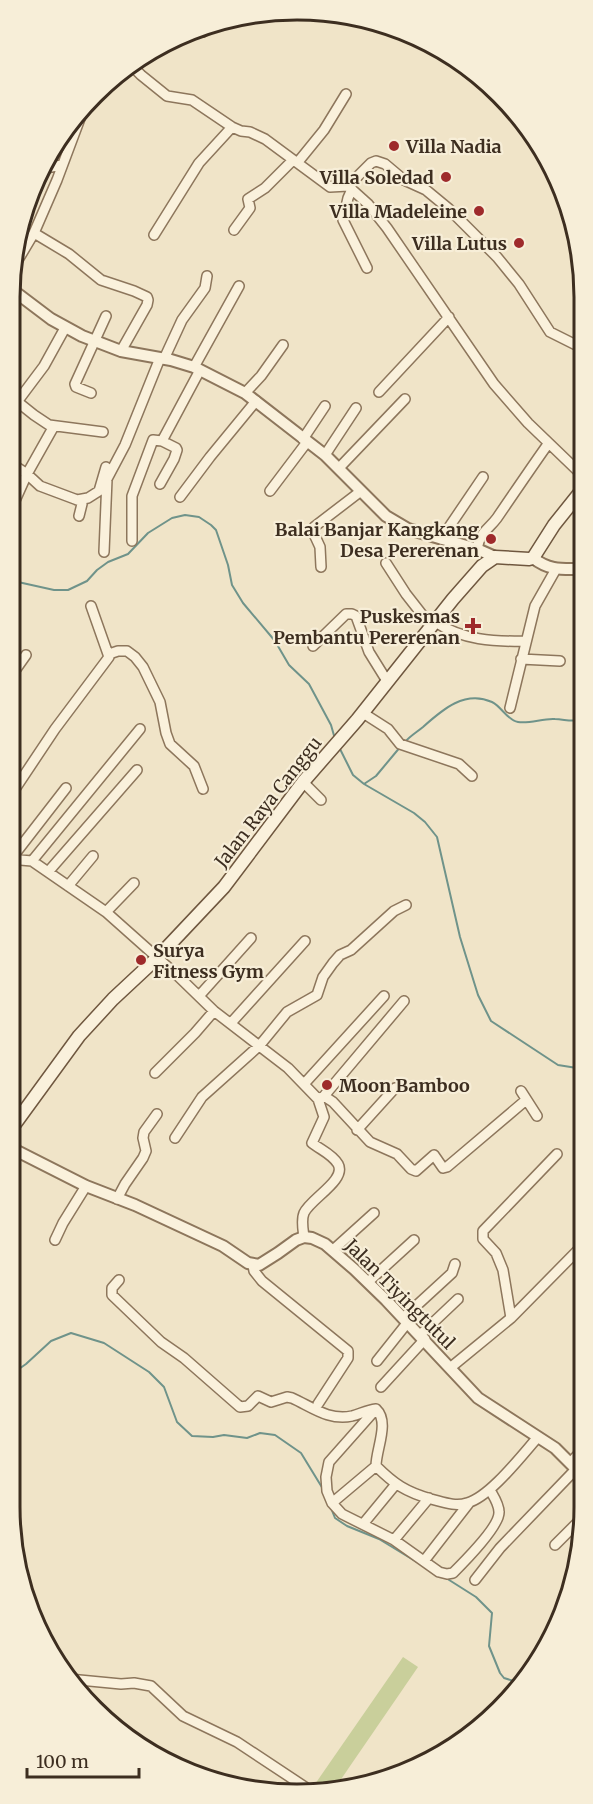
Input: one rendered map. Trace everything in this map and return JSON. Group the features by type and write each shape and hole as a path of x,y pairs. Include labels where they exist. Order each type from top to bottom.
{"main road":[{"path":"495,556 533,558 554,525 573,501"},
{"name":"Jalan Raya Canggu","path":"20,1117 92,1021 157,958 224,887 303,782 363,713 433,624 483,566 495,556"}],"street":[{"path":"137,71 167,96 192,100 232,127 258,135 330,187 350,188 368,204 387,228 494,384 528,423 573,467"},
{"path":"234,230 250,208 249,200 296,161 324,130 346,94"},
{"path":"154,235 200,163 232,127"},
{"path":"24,251 34,233 57,180 75,130"},
{"path":"367,268 344,220 350,188 371,163 376,161 385,164 404,180 426,190 473,231 519,284 550,333 573,344"},
{"path":"52,167 62,165"},
{"path":"34,233 69,254 101,280 147,297 147,305 121,351"},
{"path":"104,552 107,479 125,445 162,358 182,320 205,288 207,276"},
{"path":"162,441 239,286"},
{"path":"20,296 65,328 95,342 121,351 162,358 197,369 245,393 325,456 380,510 397,523 408,529 495,556"},
{"path":"91,393 76,387 75,384 106,316"},
{"path":"379,392 449,318"},
{"path":"20,398 44,366 65,328"},
{"path":"245,393 261,376 283,345"},
{"path":"339,468 405,399"},
{"path":"180,497 256,402"},
{"path":"20,404 54,426 103,432"},
{"path":"270,491 305,441 325,406"},
{"path":"325,456 356,408"},
{"path":"20,490 54,426"},
{"path":"132,541 132,496 153,440 162,441 177,450 160,484"},
{"path":"473,548 549,444"},
{"path":"77,500 88,498 99,491 106,467"},
{"path":"20,469 40,486 77,500 82,504 79,516"},
{"path":"441,539 483,477"},
{"path":"321,567 321,553 314,534 314,527 361,491"},
{"path":"473,548 483,566"},
{"path":"533,558 544,566 555,569 573,569"},
{"path":"386,562 406,594 433,624 465,636 501,642 526,641"},
{"path":"510,708 535,606 555,569"},
{"path":"20,782 55,729 108,659 109,654 91,606"},
{"path":"313,646 346,614 352,614 356,616 372,658 387,681"},
{"path":"109,654 127,651 143,667 160,702 170,744 194,766 203,789"},
{"path":"20,663 26,655"},
{"path":"521,659 560,661"},
{"path":"363,713 388,729 400,744 459,764 471,776"},
{"path":"32,861 140,729"},
{"path":"48,872 137,770"},
{"path":"303,782 321,800"},
{"path":"20,846 66,788"},
{"path":"68,886 93,856"},
{"path":"20,860 32,861 106,912 214,1011 260,1045 321,1098 333,1102 370,1142 397,1154 411,1169 416,1170 434,1155 443,1168 447,1167 526,1100"},
{"path":"106,912 134,882"},
{"path":"175,1138 202,1096 260,1045 287,1012 317,995 323,977 333,963 394,911 406,905"},
{"path":"199,996 251,938"},
{"path":"231,1023 305,942"},
{"path":"304,1084 384,996"},
{"path":"20,1153 86,1186 135,1205 223,1246 244,1261 259,1265 304,1237 302,1220 304,1213 339,1176 339,1165 312,1143 324,1117 321,1098 405,1000"},
{"path":"154,1073 214,1011"},
{"path":"357,1130 395,1088"},
{"path":"521,1091 537,1116"},
{"path":"117,1198 143,1158 146,1151 144,1132 157,1114"},
{"path":"511,1318 503,1270 496,1253 483,1239 483,1231 557,1154"},
{"path":"55,1240 86,1186"},
{"path":"333,1250 374,1214"},
{"name":"Jalan Tiyingtutul","path":"304,1237 312,1238 333,1250 368,1282 486,1405 555,1448 573,1466"},
{"path":"368,1282 414,1240"},
{"path":"450,1368 511,1318 573,1256"},
{"path":"378,1361 406,1320 452,1273 455,1264"},
{"path":"253,1265 254,1271 262,1281 348,1351 348,1358 318,1404"},
{"path":"119,1280 112,1288 112,1295 161,1342 184,1358 240,1407 248,1406 258,1396 271,1402 292,1398 332,1416 353,1416 376,1409"},
{"path":"381,1387 422,1337 458,1299"},
{"path":"332,1503 376,1466 382,1429 381,1415 376,1409"},
{"path":"376,1409 328,1462 327,1491 332,1503 342,1514 394,1540 439,1572 447,1574 459,1568 496,1526 499,1512 490,1490"},
{"path":"424,1561 469,1503 490,1490 538,1437"},
{"path":"376,1466 404,1490 455,1504 469,1503"},
{"path":"475,1580 500,1548 573,1466"},
{"path":"363,1524 396,1484"},
{"path":"394,1540 429,1498"},
{"path":"555,1545 573,1527"},
{"path":"80,1680 151,1686 183,1716 237,1742 300,1784"}],"green space":[{"path":"403,1657 418,1667 340,1781 315,1784"}],"waterway":[{"path":"20,582 54,590 68,590 87,581 108,562 128,554 148,533 172,518 185,515 199,517 216,530 232,585 243,603 275,641 289,665 309,684 331,725 335,739"},
{"path":"405,742 447,708 473,698 492,702 511,719 518,722 550,719 573,721"},
{"path":"364,784 376,776 401,746"},
{"path":"339,747 353,775 364,784 414,813 437,837 460,937 478,995 491,1021 558,1065 573,1067"},
{"path":"20,1368 51,1341 71,1333 104,1343 149,1372 164,1387 177,1422 192,1436 224,1435 247,1438 260,1433 275,1435 301,1453 323,1489"},
{"path":"331,1508 335,1518 347,1526 379,1539 420,1564"},
{"path":"446,1578 476,1597 492,1613 489,1646 500,1673 504,1678 512,1681"}],"place":[{"name":"Villa Nadia","path":"394,146"},
{"name":"Villa Soledad","path":"446,177"},
{"name":"Villa Madeleine","path":"479,211"},
{"name":"Villa Lutus","path":"519,243"},
{"name":"Balai Banjar Kangkang Desa Pererenan","path":"491,539"},
{"name":"Puskesmas Pembantu Pererenan","path":"473,626"},
{"name":"Surya Fitness Gym","path":"141,960"},
{"name":"Moon Bamboo","path":"327,1085"}]}
